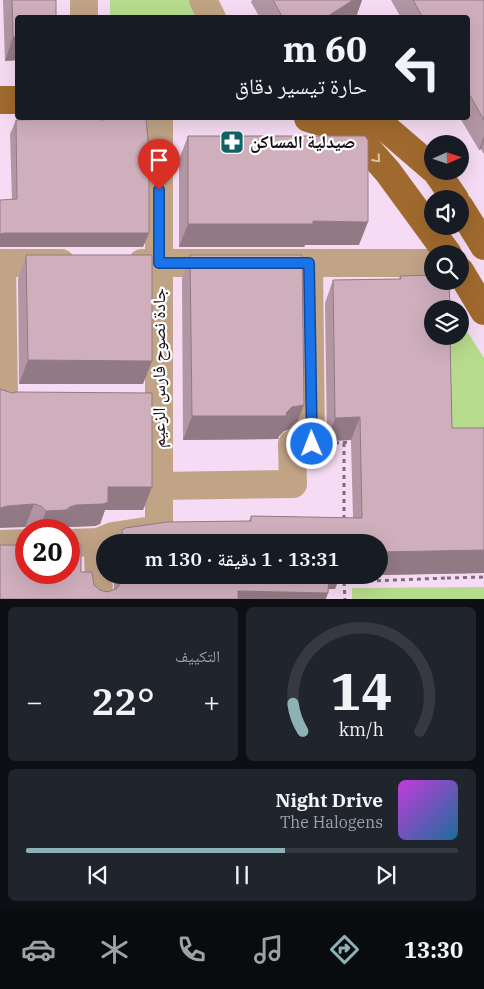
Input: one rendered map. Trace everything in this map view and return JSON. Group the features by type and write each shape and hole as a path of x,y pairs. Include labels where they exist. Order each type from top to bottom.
{"main road":[{"path":"0,100 15,100"},
{"path":"314,120 352,132 388,172 441,245"},
{"path":"376,120 424,161"},
{"path":"469,222 484,246"},
{"path":"469,286 484,311"}],"street":[{"path":"84,0 84,15"},
{"path":"203,0 210,15"},
{"name":"جادة نصوح فارس الزعيم","path":"126,534 159,529 159,486 149,400 159,263 159,120"},
{"path":"9,400 1,263 80,263"},
{"path":"120,263 424,263"},
{"path":"159,486 292,484 292,444 312,444 309,263"},
{"path":"80,543 96,542"},
{"path":"0,544 15,543"},
{"path":"99,584 99,599"}],"path":[{"path":"312,444 353,442"},
{"path":"344,443 344,522"},
{"path":"447,568 447,578"},
{"path":"388,580 484,577"},
{"path":"344,584 345,599"}],"green space":[{"path":"110,0 197,0 207,15 110,15"},
{"path":"469,334 484,358 484,437 451,439 449,345 469,345"},
{"path":"484,587 484,599 352,599 352,588"}],"building":[{"path":"12,0 56,0 56,15 15,15 15,37 13,37"},
{"path":"273,0 353,0 330,15 281,15"},
{"path":"413,0 484,0 484,120 470,96 470,15 421,15"},
{"path":"16,120 146,120 149,152 149,233 0,234 0,200 17,199"},
{"path":"188,136 365,136 368,140 368,222 313,221 313,224 188,224"},
{"path":"26,255 152,255 152,361 28,360"},
{"path":"190,255 302,255 304,405 292,407 286,416 192,416"},
{"path":"424,275 424,290 449,290 450,300 424,300 424,345 450,345 452,428 484,428 484,550 388,552 388,534 122,534 122,530 125,528 167,522 251,521 251,516 362,518 360,417 335,418 333,280 401,279 400,276"},
{"path":"0,389 12,393 152,393 152,487 108,487 108,502 103,504 76,505 66,510 46,511 41,506 34,504 0,508"},
{"path":"81,544 81,572 92,572 94,585 100,590 107,592 116,589 120,584 328,584 328,593 238,591 238,599 0,599 0,545 15,545 15,584 80,584"}],"place":[{"name":"صيدلية المساكن","path":"232,142"}],"route":[{"path":"159,190 159,263 309,263 312,444"}]}
